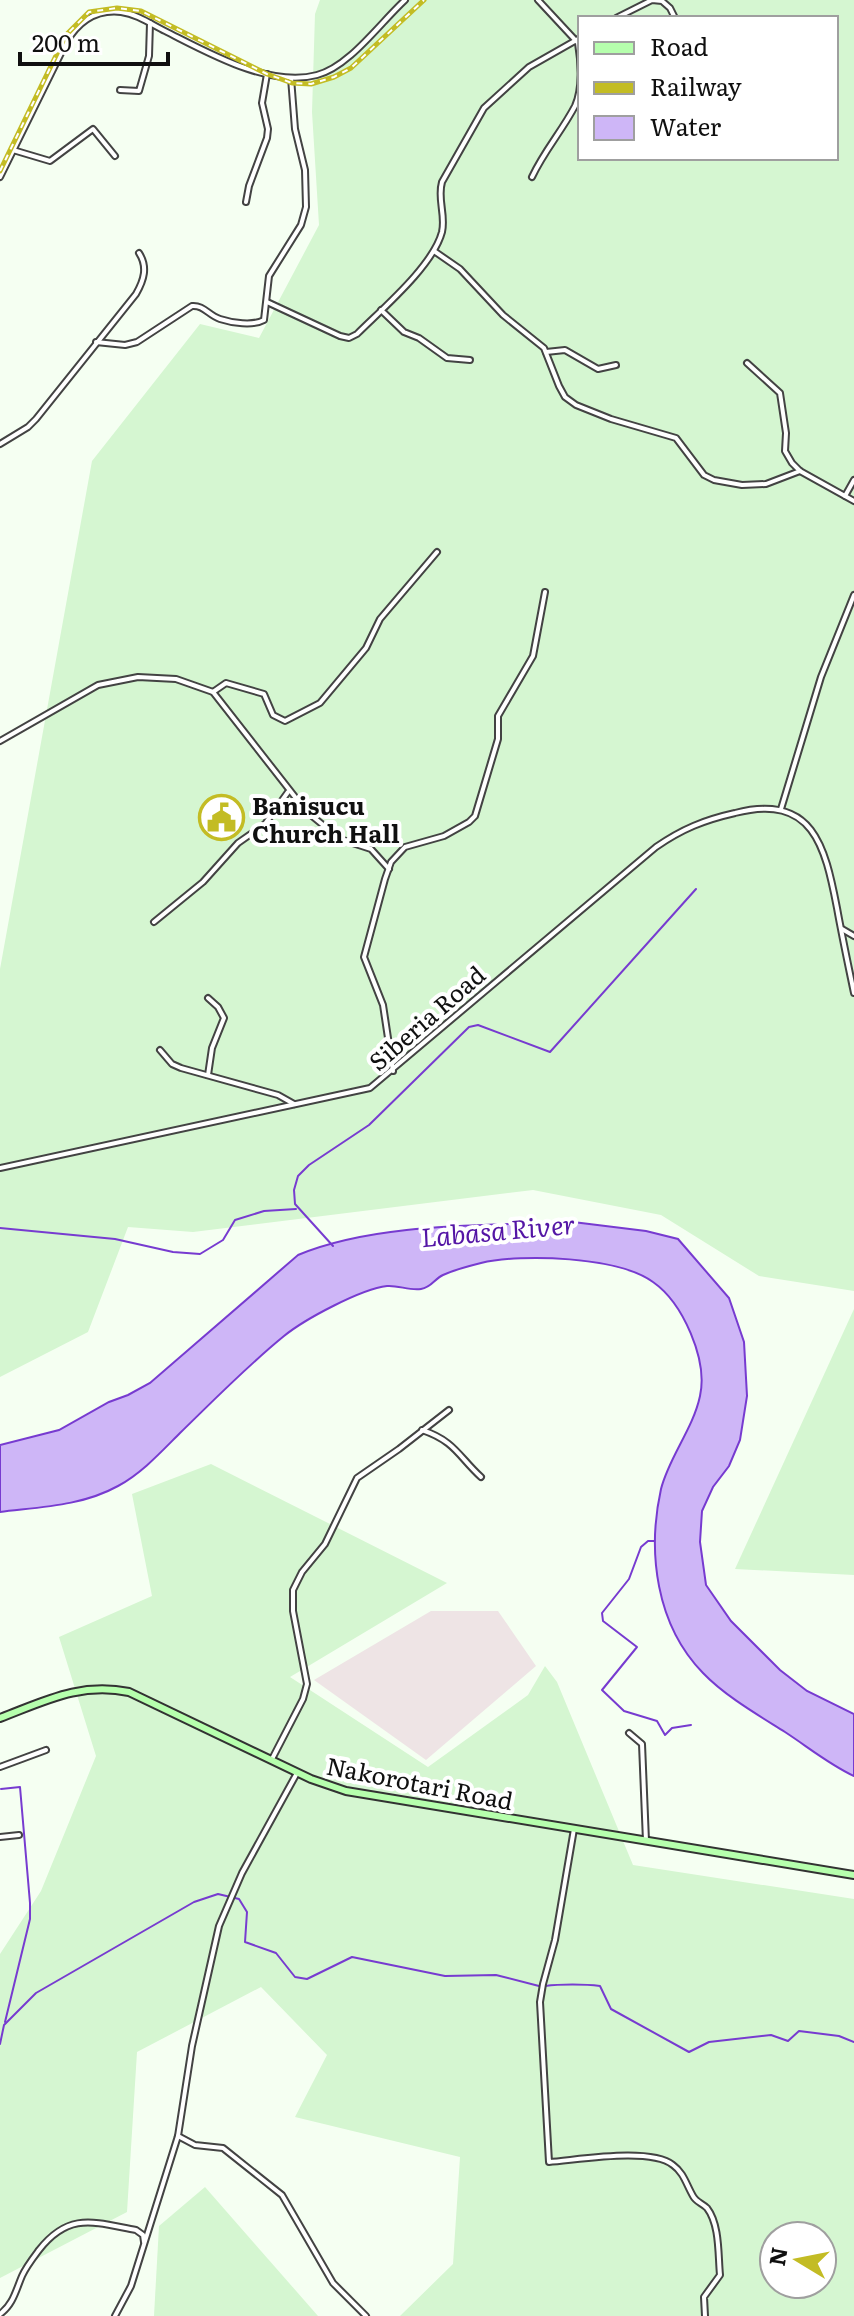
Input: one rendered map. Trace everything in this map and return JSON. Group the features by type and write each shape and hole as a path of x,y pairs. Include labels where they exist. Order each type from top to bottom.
{"street":[{"path":"0,177 66,43 81,22 102,13 117,11 138,16 206,51 267,74 291,78 330,71 356,50 405,0"},
{"path":"267,302 349,338 400,293 434,251 443,228 442,182 480,114 529,67 578,39 538,0"},
{"path":"636,7 643,0"},
{"path":"620,16 652,0 662,1 674,16"},
{"path":"120,90 139,91 149,56 150,23"},
{"path":"246,202 267,138 262,103 267,74"},
{"path":"96,342 125,345 137,342 192,306 199,306 220,319 258,323 266,318 272,268 301,225 306,207 305,170 295,129 291,78"},
{"path":"532,177 575,106 578,95"},
{"path":"13,150 50,161 93,129 115,156"},
{"path":"434,251 460,269 503,315 537,341 546,352 565,397 576,405 676,438 704,475 714,480 742,485 766,484 800,471"},
{"path":"0,444 31,423 143,282 145,264 139,253"},
{"path":"381,310 404,332 419,338 447,358 470,360"},
{"path":"546,352 565,350 598,369 616,365"},
{"path":"747,363 780,393 786,433 785,451 800,471 854,501"},
{"path":"845,496 854,480"},
{"path":"213,692 226,683 264,694 273,715 285,721 310,710 345,675 366,648 380,619 437,552"},
{"path":"393,1071 383,1005 364,957 389,869 398,852 405,847 444,836 475,816 498,739 498,716 533,656 545,592"},
{"path":"854,595 821,677 781,809 804,823 824,849 854,993"},
{"path":"0,741 98,685 138,677 176,679 213,692 288,792 329,831 340,839 371,849 389,869"},
{"path":"154,922 203,882 238,843 265,824 288,792"},
{"name":"Siberia Road","path":"0,1168 370,1088 674,834 696,823 743,810 781,809"},
{"path":"841,928 854,936"},
{"path":"208,998 224,1018 212,1048 208,1076"},
{"path":"160,1050 172,1064 278,1095 294,1104"},
{"path":"272,1759 303,1699 307,1684 293,1611 293,1590 334,1528 357,1478 449,1410"},
{"path":"422,1430 454,1446 481,1477"},
{"name":"Nakorotari Road","path":"0,1718 80,1689 113,1689 129,1692 297,1773 359,1794 854,1875"},
{"path":"629,1733 642,1744 646,1841"},
{"path":"0,1767 46,1750"},
{"path":"115,2316 131,2286 178,2136 212,1947 229,1900 297,1773"},
{"path":"574,1829 555,1940 540,2002 549,2162 656,2156 675,2166 686,2179 694,2199 706,2207 713,2219 720,2275 704,2297 705,2316"},
{"path":"0,1837 19,1835"},
{"path":"178,2136 195,2145 223,2148 282,2195 333,2283 366,2316"},
{"path":"0,2314 9,2306 23,2272 51,2235 63,2226 74,2223 136,2230 143,2235 144,2245"}],"shaded area":[{"path":"431,1611 498,1611 536,1666 426,1760 314,1680"}],"green space":[{"path":"320,0 854,0 854,1291 759,1276 661,1215 533,1190 193,1232 128,1227 88,1332 0,1377 0,969 92,461 200,324 259,338 319,225 312,112 315,14"},
{"path":"854,1309 854,1575 735,1569"},
{"path":"211,1464 447,1583 290,1677 428,1767 528,1695 545,1666 557,1682 633,1865 854,1899 854,2316 400,2316 453,2264 460,2157 295,2117 327,2055 261,1987 137,2052 127,2212 0,2278 0,1954 41,1891 96,1756 59,1637 152,1596 132,1494"},
{"path":"205,2187 318,2316 154,2316 159,2226"}],"water":[{"name":"Labasa River","path":"573,1222 646,1231 678,1239 729,1298 744,1342 747,1396 740,1440 729,1466 713,1487 702,1511 700,1542 706,1585 731,1621 780,1670 807,1691 854,1714 854,1776 721,1690 687,1654 675,1633 659,1587 655,1538 657,1513 669,1466 697,1408 702,1382 700,1366 691,1333 664,1291 638,1274 618,1267 570,1259 499,1260 452,1271 421,1289 387,1286 363,1293 319,1314 284,1336 127,1481 104,1493 75,1502 0,1512 0,1445 59,1430 150,1383 298,1255 329,1244 397,1231"}],"waterway":[{"path":"333,1246 295,1204 294,1190 298,1176 309,1165 369,1125 469,1027 478,1025 550,1052 696,889"},
{"path":"0,1228 115,1239 173,1252 200,1254 223,1240 235,1220 264,1211 296,1209"},
{"path":"654,1541 648,1541 641,1547 629,1579 602,1613 603,1621 637,1647 602,1690 624,1711 657,1721 665,1735 672,1728 691,1725"},
{"path":"1,1789 20,1787 30,1903 30,1919 5,2022"},
{"path":"0,2044 4,2025 36,1993 194,1902 218,1894 239,1899 247,1912 245,1942 276,1953 295,1977 307,1979 352,1957 445,1976 496,1975 539,1986"},
{"path":"545,1986 600,1986 611,2009 689,2052 709,2042 771,2035 788,2041 799,2031 839,2036 854,2042"}],"railway":[{"path":"0,171 66,35 89,12 117,8 141,11 267,74 292,83 311,84 351,68 424,0"}],"place":[{"name":"Banisucu Church Hall","path":"221,818"}]}
